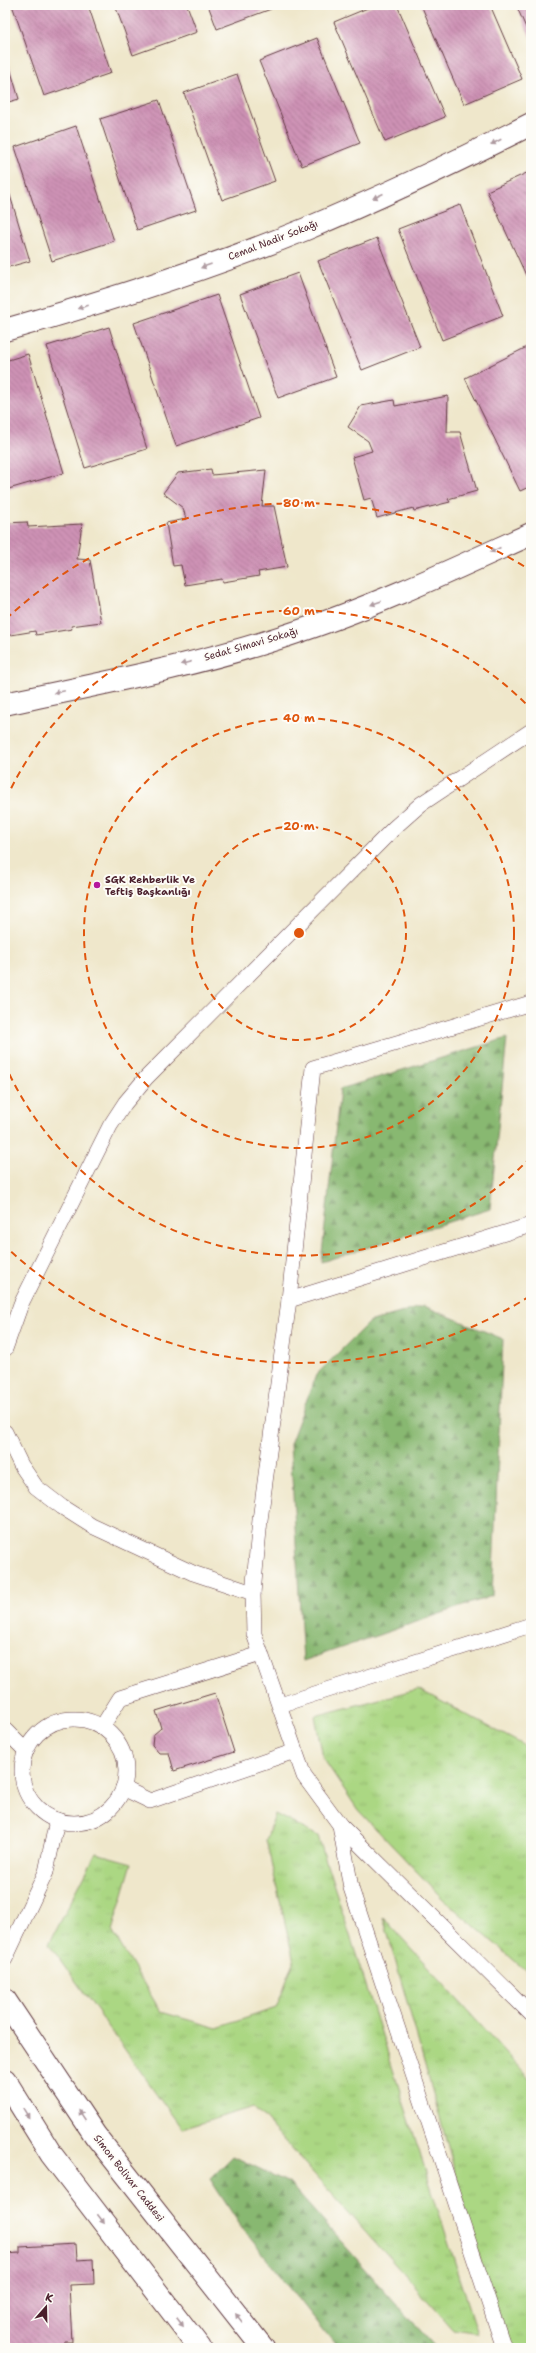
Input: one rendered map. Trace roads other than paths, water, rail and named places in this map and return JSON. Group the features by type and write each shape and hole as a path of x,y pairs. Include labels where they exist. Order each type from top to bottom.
{"street":[{"name":"Cemal Nadir Sokağı","path":"5,330 131,293 306,229 479,150 531,124"},
{"name":"Sedat Simavi Sokağı","path":"5,704 149,673 284,636 387,599 531,534"},
{"name":"Simon Bolivar Caddesi","path":"5,2000 95,2135 263,2348"},
{"path":"5,2080 51,2154 200,2348"}],"lane":[{"path":"5,1349 21,1304 110,1126 125,1103 146,1078 395,827 421,804 531,731"},
{"path":"531,1003 313,1068 289,1300 260,1520 253,1593 254,1634 304,1776 340,1824 531,2014"},
{"path":"289,1300 531,1225"},
{"path":"5,1432 21,1465 36,1487 62,1507 92,1526 193,1573 253,1593"},
{"path":"280,1705 531,1625"},
{"path":"102,1727 120,1698 262,1654"},
{"path":"67,1720 79,1720 102,1727 115,1740 123,1755 126,1771 123,1788 116,1802 104,1813 89,1820 79,1822 57,1820 43,1813 31,1801 24,1786 22,1768 26,1751 36,1736 50,1725 67,1720"},
{"path":"5,1730 26,1751"},
{"path":"123,1788 150,1801 295,1751"},
{"path":"5,1959 46,1872 57,1820"},
{"path":"340,1824 351,1888 504,2348"}],"place":[{"name":"SGK Rehberlik Ve Teftiş Başkanlığı","path":"97,885"}]}
